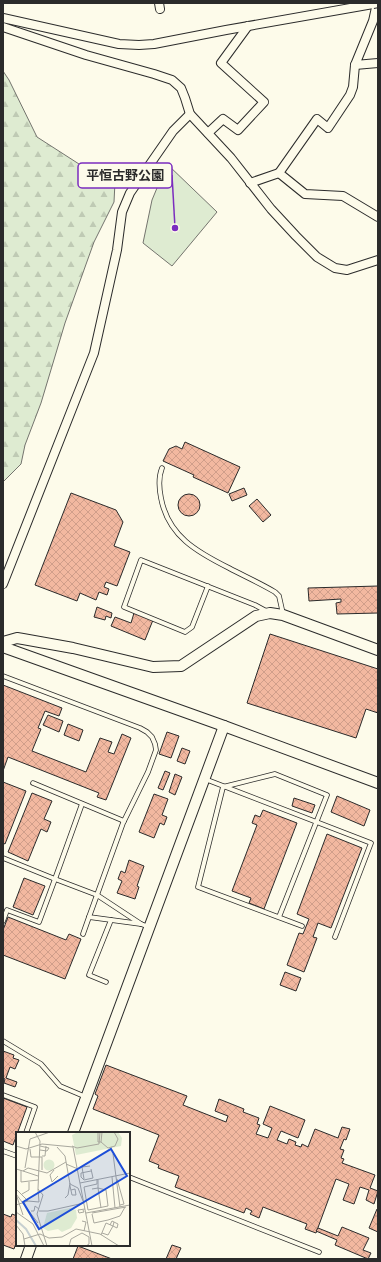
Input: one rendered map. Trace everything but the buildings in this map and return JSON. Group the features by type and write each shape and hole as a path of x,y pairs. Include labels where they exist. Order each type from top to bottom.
{"street":[{"path":"3,18 119,44 139,45 154,44 376,3 373,21 355,65 353,86 350,94 328,128 317,119 279,173 250,183"},
{"path":"208,133 223,119 238,130 264,102 221,63 248,26"},
{"path":"3,27 86,55 172,80 181,88 190,114 231,158 271,209 317,257 335,268 347,270 378,260"},
{"path":"355,65 378,63"},
{"path":"3,584 94,354 112,272 122,212 130,193 173,131 190,114"},
{"path":"279,173 305,194 343,196 378,217"},
{"path":"3,642 17,638 72,648 153,668 181,666 256,616 270,613 283,614 378,650"},
{"path":"3,647 378,783"},
{"path":"73,1132 146,925 205,779 224,726"},
{"path":"26,1259 31,1246"}],"lane":[{"path":"162,468 160,473 159,488 163,507 173,528 186,543 202,554 275,592 280,596 283,614"},
{"path":"208,586 192,626 185,632 124,607 141,560 208,586 255,605 270,613"},
{"path":"3,676 140,728 148,732 155,744 156,750 148,772 124,821 83,934"},
{"path":"224,787 275,774 327,795 279,917"},
{"path":"205,779 371,843 335,937"},
{"path":"33,783 124,821"},
{"path":"224,787 198,887 302,926"},
{"path":"3,921 7,910 39,922 82,804"},
{"path":"3,858 97,895 146,925"},
{"path":"89,917 146,925"},
{"path":"106,982 89,975 111,920"},
{"path":"3,1041 41,1064 60,1086 86,1097"},
{"path":"3,1095 35,1107 26,1132"},
{"path":"3,1151 16,1156"},
{"path":"130,1177 319,1252"}],"green space":[{"path":"3,71 9,80 37,137 79,164 101,170 111,176 115,182 114,202 94,242 65,323 41,403 25,445 21,464 3,482"},
{"path":"167,164 217,212 172,266 143,243 152,200"}],"place":[{"name":"平恒古野公園","path":"175,228"}]}
